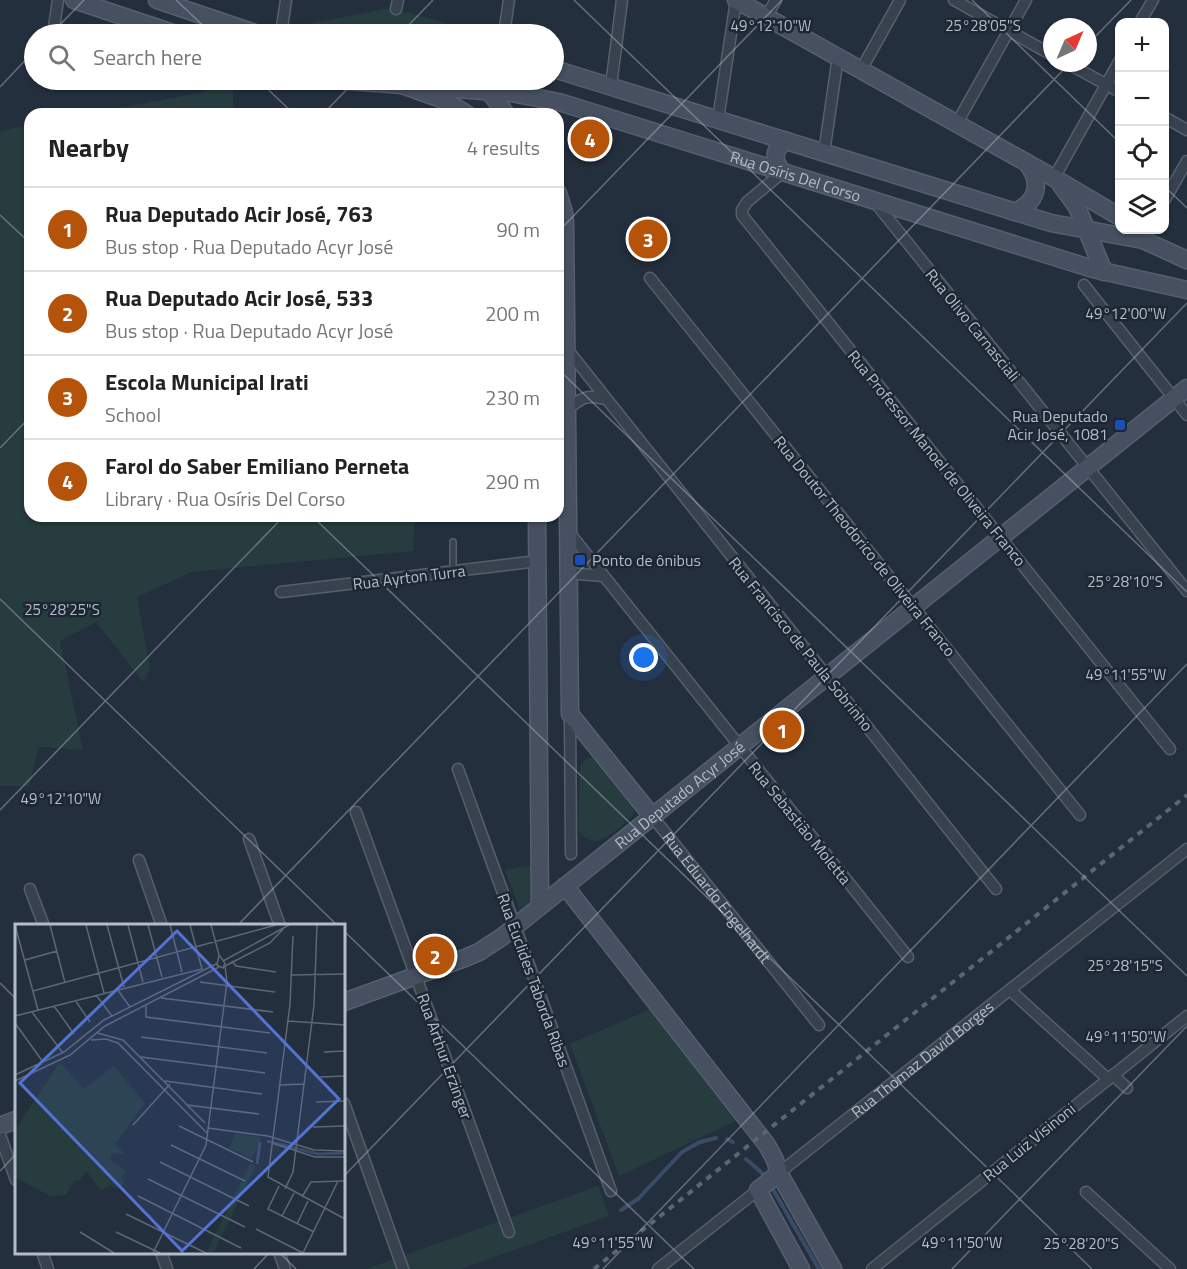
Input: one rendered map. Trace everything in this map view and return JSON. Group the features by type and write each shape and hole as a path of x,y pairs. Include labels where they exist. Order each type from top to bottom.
{"street":[{"path":"54,24 58,0"},
{"path":"74,0 100,3 126,17 147,24"},
{"path":"123,0 122,12 126,17"},
{"path":"282,24 286,0"},
{"path":"505,24 509,0"},
{"path":"611,86 622,0"},
{"path":"718,120 736,0 957,123 1115,215"},
{"path":"766,17 776,0"},
{"path":"861,70 900,0"},
{"path":"954,0 1043,50"},
{"path":"957,123 1026,0"},
{"path":"1142,18 1153,0"},
{"path":"166,1 230,24"},
{"path":"824,153 838,57"},
{"path":"1054,178 1115,68"},
{"name":"Rua Osíris Del Corso","path":"564,72 1058,225 1115,232"},
{"path":"1083,72 1115,90"},
{"path":"416,90 444,100 457,108"},
{"path":"489,90 502,108"},
{"name":"Rua Osíris Del Corso","path":"508,90 530,95 559,108"},
{"name":"Rua Osíris Del Corso","path":"564,110 742,159 1104,272 1187,290"},
{"path":"1169,120 1187,130"},
{"path":"742,159 755,152 758,145 753,130"},
{"path":"783,172 777,166 776,151 787,141"},
{"path":"1169,192 1187,160"},
{"path":"1014,212 1024,208 1031,201 1035,192 1036,181 1027,163"},
{"name":"Rua Professor Manoel de Oliveira Franco","path":"783,172 747,202 742,215 1170,749"},
{"path":"1054,178 1077,207 1104,272"},
{"name":"Rua Olivo Carnasciali","path":"873,200 1187,591"},
{"path":"895,227 897,217 903,209"},
{"path":"564,213 566,348 564,364"},
{"name":"Rua Osíris Del Corso","path":"1144,234 1187,260"},
{"name":"Rua Doutor Theodorico de Oliveira Franco","path":"650,278 1080,815"},
{"path":"1084,285 1180,393 1187,414"},
{"name":"Rua Francisco de Paula Sobrinho","path":"566,348 996,889"},
{"path":"564,379 590,379"},
{"path":"564,391 567,410 571,854"},
{"name":"Rua Deputado Acyr José","path":"345,1002 479,952 515,926 1180,393"},
{"path":"567,410 581,399 590,396 605,399"},
{"path":"537,522 540,906"},
{"name":"Rua Sebastião Moletta","path":"568,531 908,957"},
{"path":"538,561 549,572 603,576"},
{"name":"Rua Ayrton Turra","path":"281,592 538,561"},
{"name":"Rua Eduardo Engelhardt","path":"570,714 819,1026"},
{"name":"Rua Euclides Taborda Ribas","path":"458,769 611,1191"},
{"name":"Rua Arthur Erzinger","path":"356,812 509,1232"},
{"path":"249,839 279,924"},
{"name":"Rua Thomaz David Borges","path":"658,1269 1187,849"},
{"path":"139,860 161,924"},
{"path":"565,886 761,1136 833,1269"},
{"path":"30,889 43,924"},
{"path":"1010,990 1111,1077 1127,1088"},
{"name":"Rua Luiz Visinoni","path":"872,1269 1187,1016"},
{"path":"345,1106 403,1269"},
{"path":"0,1126 15,1120"},
{"path":"0,1135 15,1177"},
{"path":"758,1190 801,1269"},
{"path":"1086,1192 1170,1269"},
{"path":"43,1254 48,1269"},
{"path":"162,1254 167,1269"},
{"path":"280,1254 285,1269"}],"lane":[{"path":"453,542 453,571"}],"green space":[{"path":"384,9 396,9 448,24 308,24"},
{"path":"206,90 233,90 233,108 119,108"},
{"path":"24,126 24,522 415,522 413,551 192,572 137,597 150,668 143,682 96,622 60,641 83,750 39,747 29,786 0,786 0,131"},
{"path":"588,758 597,761 633,806 634,812 632,817 612,834 598,840 584,837 578,829 580,766"},
{"path":"532,865 533,899 520,910 505,870"},
{"path":"650,1009 738,1120 619,1176 570,1044"},
{"path":"598,1186 609,1216 461,1269 366,1269"}],"waterway":[{"path":"621,1210 638,1199 682,1152 700,1142 716,1138"},
{"path":"727,1139 733,1142"},
{"path":"746,1159 765,1177"},
{"path":"771,1186 819,1269"}],"railway":[{"path":"594,1269 1187,795"}],"place":[{"name":"Farol do Saber Emiliano Perneta","path":"590,139"},
{"name":"Escola Municipal Irati","path":"648,239"},
{"name":"Rua Deputado Acir José, 1081","path":"1120,425"},
{"name":"Ponto de ônibus","path":"580,560"},
{"name":"Rua Deputado Acir José, 763","path":"782,730"},
{"name":"Rua Deputado Acir José, 533","path":"435,956"}]}
